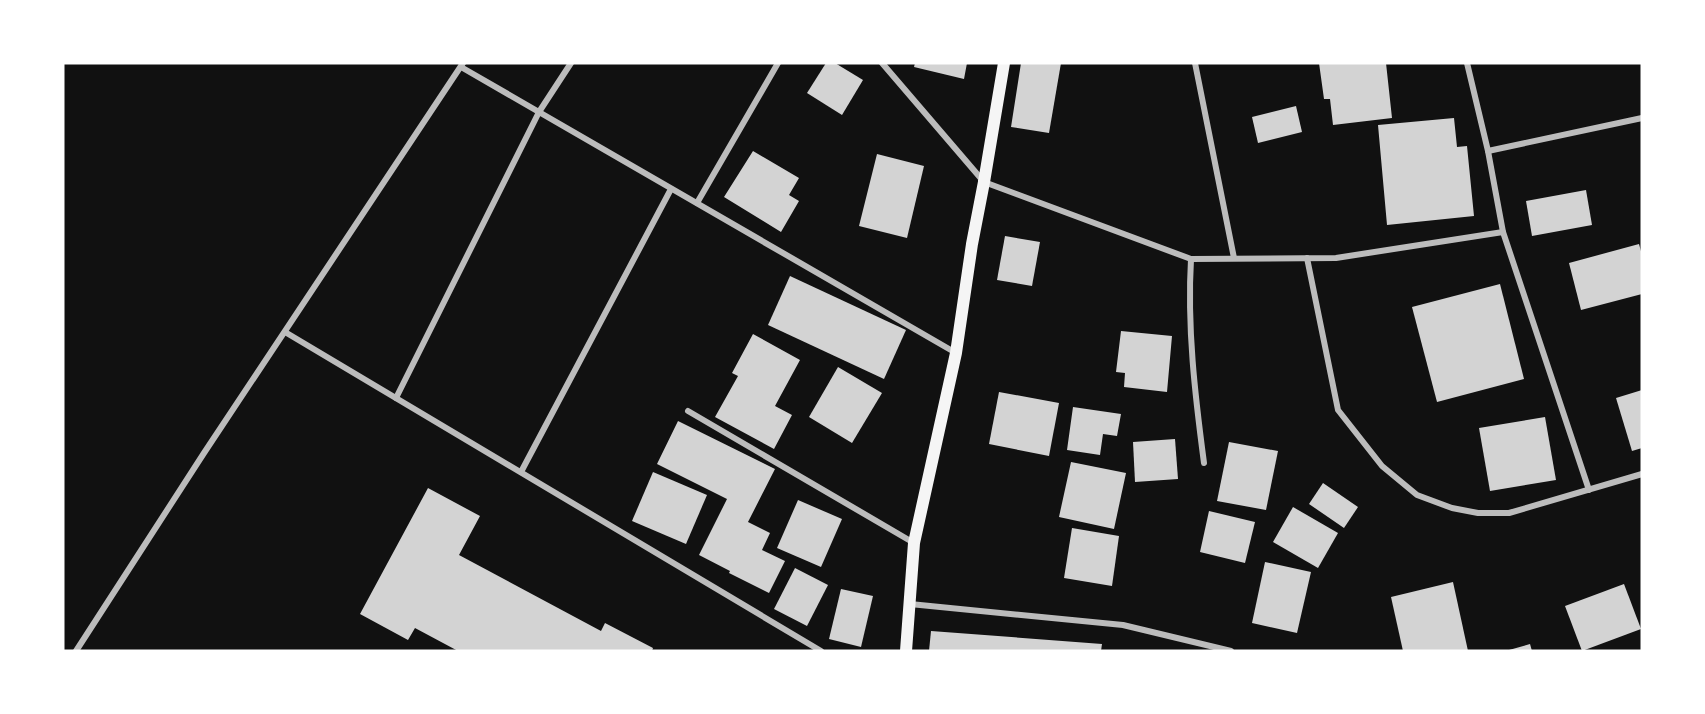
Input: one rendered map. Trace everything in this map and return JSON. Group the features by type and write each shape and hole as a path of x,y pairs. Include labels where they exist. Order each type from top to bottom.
{"main road":[{"path":"906,651 914,543 956,354 972,244 1004,63"}],"street":[{"path":"396,398 539,112 571,63"},
{"path":"697,203 778,63"},
{"path":"882,63 984,182 1191,259 1336,258 1503,232"},
{"path":"1195,63 1234,258"},
{"path":"1467,63 1488,151 1503,232 1589,490"},
{"path":"76,651 204,453 462,65 956,354"},
{"path":"1488,151 1642,118"},
{"path":"520,472 671,189"},
{"path":"1307,258 1338,410 1382,466 1417,495 1452,508 1478,513 1509,513 1642,474"},
{"path":"1191,259 1192,356 1195,400 1204,463"},
{"path":"285,332 821,651"},
{"path":"688,411 914,543"},
{"path":"909,604 1123,626 1231,651"}],"building":[{"path":"826,63 835,63 863,80 842,115 807,93"},
{"path":"915,63 967,63 964,79 914,67"},
{"path":"1021,63 1061,63 1049,133 1011,127"},
{"path":"1319,63 1386,63 1392,118 1333,125 1330,99 1324,99"},
{"path":"1296,106 1302,132 1258,143 1252,117"},
{"path":"1454,118 1457,147 1467,146 1474,216 1387,225 1378,125"},
{"path":"753,151 799,178 789,195 799,201 781,232 724,197"},
{"path":"877,154 924,166 907,238 859,226"},
{"path":"1586,190 1592,225 1532,236 1526,201"},
{"path":"1005,236 1040,242 1032,286 997,280"},
{"path":"1639,244 1642,255 1642,294 1581,310 1569,263"},
{"path":"790,276 906,330 884,379 768,325"},
{"path":"1500,284 1524,379 1437,402 1412,307"},
{"path":"1121,331 1172,336 1167,392 1124,387 1125,373 1116,372"},
{"path":"753,334 800,360 775,406 792,415 774,449 715,417 738,376 732,373"},
{"path":"838,367 882,393 852,443 809,417"},
{"path":"1642,390 1642,448 1632,451 1616,398"},
{"path":"999,392 1059,403 1049,456 989,444"},
{"path":"1073,407 1121,414 1117,436 1103,434 1100,455 1067,450"},
{"path":"1545,417 1556,480 1490,491 1479,428"},
{"path":"678,421 775,469 748,522 770,533 762,550 785,561 769,593 699,555 727,499 657,464"},
{"path":"1175,439 1178,479 1135,482 1133,442"},
{"path":"1229,442 1278,451 1266,510 1217,501"},
{"path":"1071,462 1126,473 1114,529 1059,517"},
{"path":"653,472 707,495 686,544 632,521"},
{"path":"1323,483 1358,507 1344,528 1309,504"},
{"path":"428,488 480,516 459,555 601,631 605,623 653,648 652,651 458,651 415,628 408,640 360,614"},
{"path":"798,500 842,519 821,567 777,548"},
{"path":"1293,507 1338,533 1318,568 1273,542"},
{"path":"1209,511 1255,522 1245,563 1200,552"},
{"path":"1072,528 1119,536 1112,586 1064,578"},
{"path":"1265,562 1311,572 1297,633 1252,623"},
{"path":"795,568 828,585 807,626 774,609"},
{"path":"1453,582 1468,651 1403,651 1391,597"},
{"path":"1624,584 1641,629 1582,651 1565,606"},
{"path":"841,589 873,596 861,647 829,639"},
{"path":"931,631 1102,644 1101,651 929,651"},
{"path":"1530,644 1532,651 1509,651 1509,650"}]}
